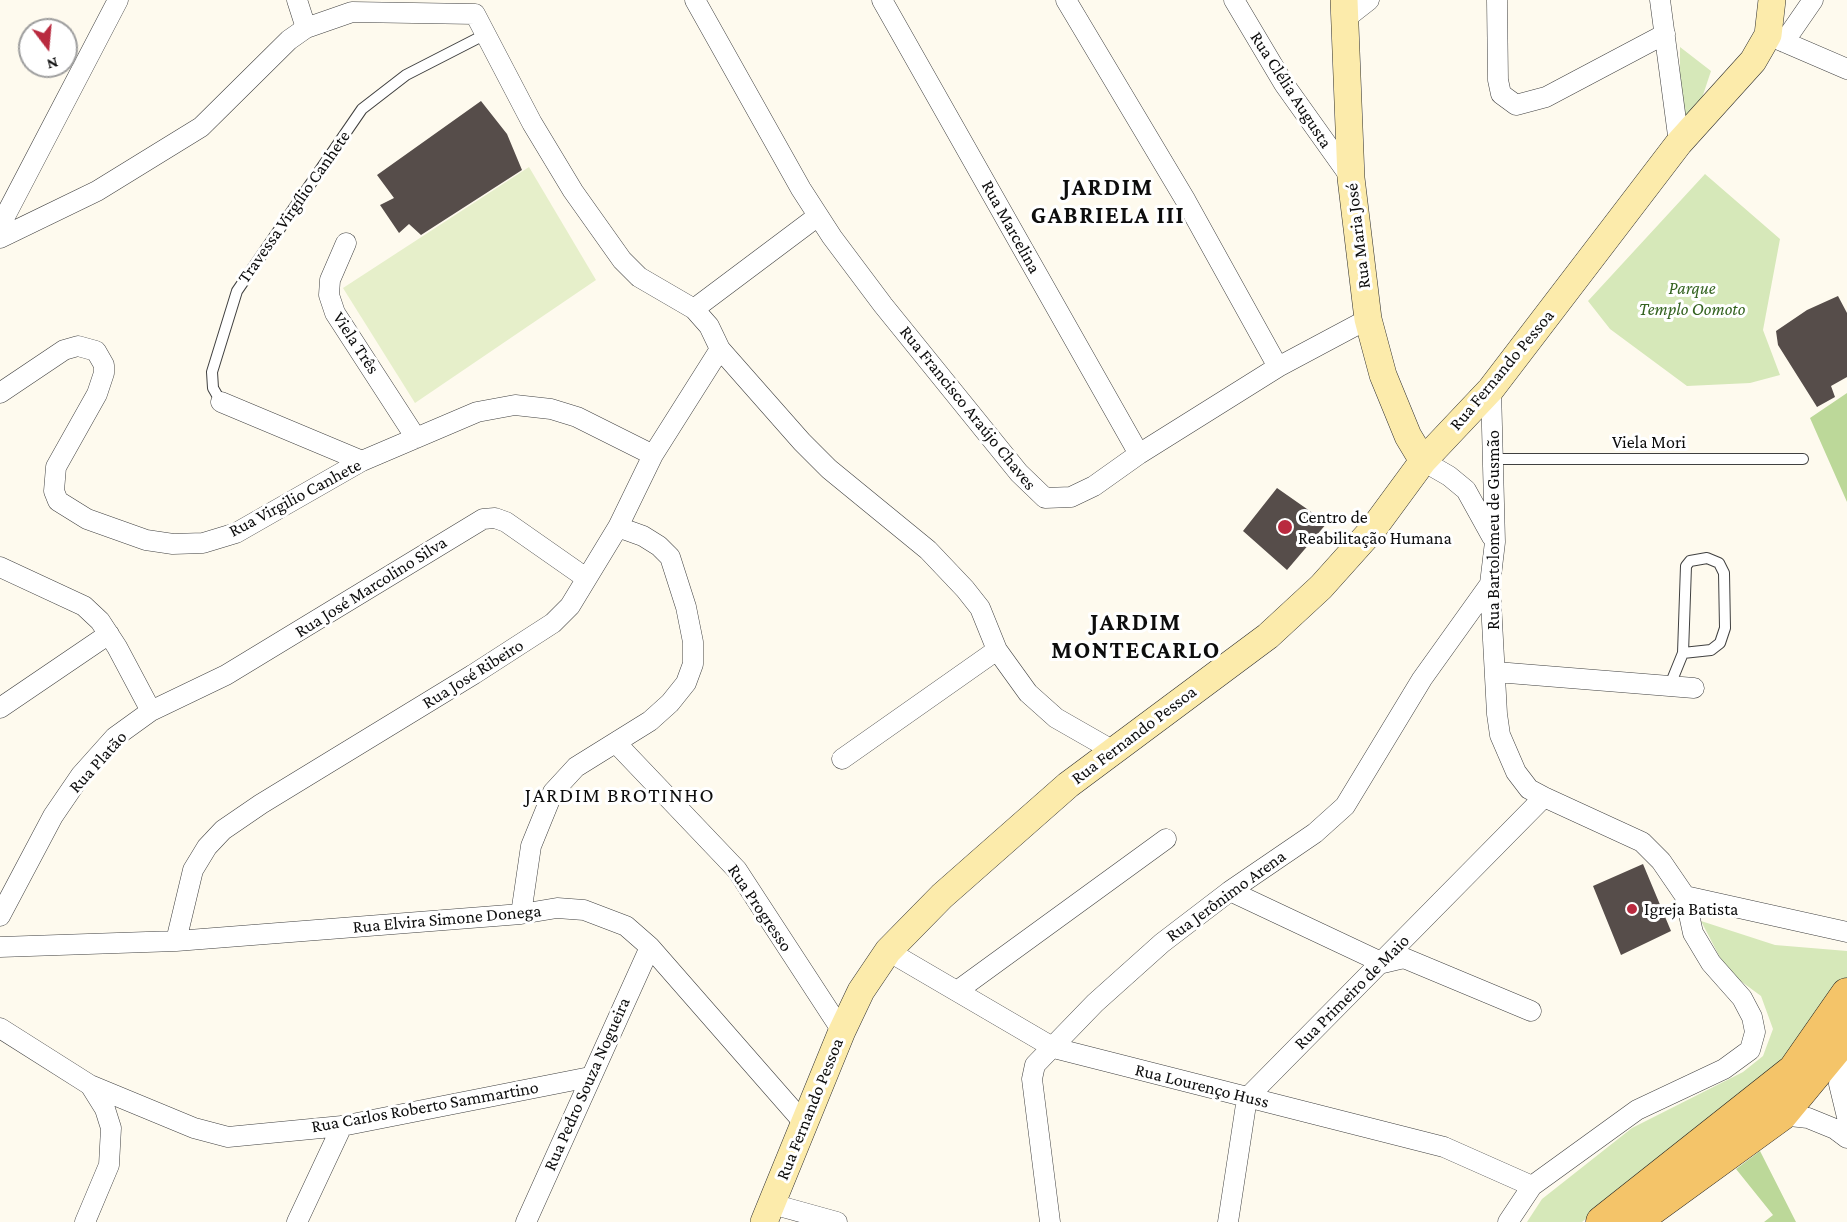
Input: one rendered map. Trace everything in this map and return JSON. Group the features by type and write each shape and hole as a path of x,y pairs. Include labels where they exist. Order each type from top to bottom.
{"main road":[{"name":"Rua Fernando Pessoa","path":"768,1213 842,1031 861,991 888,951 942,896 1068,785 1268,636 1321,587 1374,529 1423,461 1491,389 1679,143 1753,61 1776,39 1772,0"},
{"name":"Rua Maria José","path":"1345,9 1351,177 1368,320 1383,375 1408,436 1423,461"},
{"path":"1602,1222 1794,1070 1847,994"},
{"path":"1634,1222 1781,1115 1847,1036"}],"street":[{"path":"0,226 118,0"},
{"path":"297,0 306,28"},
{"name":"Rua Francisco Araújo Chaves","path":"695,0 818,216 883,305 1034,490 1045,498 1071,497 1094,486 1138,454 1278,367 1368,320"},
{"name":"Rua Marcelina","path":"882,0 1138,454"},
{"path":"1066,0 1186,201 1278,367"},
{"name":"Rua Clélia Augusta","path":"1234,0 1284,84 1351,177"},
{"path":"1345,9 1369,0"},
{"path":"1497,0 1498,80 1502,94 1516,105 1546,97 1665,34"},
{"path":"1660,0 1679,143"},
{"path":"1812,0 1776,39 1846,70"},
{"path":"0,238 97,191 201,128 289,40 306,28 352,12 477,7 486,34 532,123 573,191 622,260 639,278 694,309 709,326 720,349 802,442 829,469 928,550 965,589 985,617 997,650 1028,693 1056,718 1112,750"},
{"path":"694,309 818,216"},
{"name":"Viela Três","path":"346,243 330,280 329,295 335,313 416,438"},
{"name":"Rua Virgilio Canhete","path":"0,393 64,350 78,346 96,351 104,365 104,374 97,394 56,467 54,491 58,501 68,508 117,531 146,540 173,544 203,543 236,533 362,461 477,412 515,405 551,409 578,417 653,455"},
{"name":"Rua José Ribeiro","path":"176,941 193,870 207,847 223,830 553,623 570,606 618,527 653,455 720,349"},
{"name":"Rua Bartolomeu de Gusmão","path":"1491,389 1495,542 1490,584 1497,714 1506,753 1529,789 1642,842 1661,861 1685,896"},
{"name":"Travessa Virgílio Canhete","path":"220,402 362,461"},
{"path":"1423,461 1449,476 1466,490 1495,542"},
{"name":"Rua José Marcolino Silva","path":"151,711 226,675 483,519 495,518 506,522 586,578"},
{"path":"521,914 531,846 553,792 576,767 650,721 670,703 686,683 693,664 693,642 686,607 670,557 659,546 643,536 618,527"},
{"path":"0,567 84,606 109,634 151,711"},
{"name":"Rua Jerônimo Arena","path":"1050,1222 1032,1079 1035,1065 1054,1048 1095,1003 1162,943 1230,891 1315,833 1345,806 1422,679 1490,584"},
{"path":"0,708 109,634"},
{"path":"842,759 997,650"},
{"path":"1496,672 1694,688"},
{"name":"Rua Platão","path":"0,916 53,816 81,775 115,737 151,711"},
{"name":"Rua Progresso","path":"616,743 737,870 842,1031"},
{"name":"Rua Primeiro de Maio","path":"1248,1098 1544,797"},
{"path":"957,992 1166,839"},
{"path":"1230,891 1383,963 1404,958 1531,1011"},
{"path":"1508,1222 1532,1186 1637,1110 1724,1069 1750,1050 1755,1032 1752,1017 1742,998 1711,963 1693,933 1685,896 1847,932"},
{"name":"Rua Elvira Simone Donega","path":"0,947 176,941 521,914 557,908 584,910 626,926 650,947 804,1124"},
{"name":"Rua Pedro Souza Nogueira","path":"526,1222 650,947"},
{"name":"Rua Lourenço Huss","path":"888,951 1054,1048 1444,1147 1532,1186"},
{"path":"0,1028 90,1085 105,1109 111,1128 109,1165 85,1222"},
{"path":"1847,1036 1840,1060 1839,1084 1847,1117"},
{"name":"Rua Carlos Roberto Sammartino","path":"90,1085 194,1128 228,1137 342,1126 590,1077"},
{"path":"1228,1222 1248,1098"},
{"path":"1781,1115 1808,1118 1835,1129 1847,1138"},
{"path":"297,1222 342,1126"},
{"path":"768,1213 837,1222"}],"lane":[{"name":"Travessa Virgílio Canhete","path":"220,402 213,387 212,372 237,291 362,109 406,75 486,34"},
{"name":"Viela Mori","path":"1494,459 1803,459"},
{"path":"1670,685 1683,653 1686,566 1690,561 1707,558 1719,562 1724,573 1725,628 1720,643 1711,650 1683,653"}],"green space":[{"path":"1680,47 1711,71 1699,107 1685,117 1680,83"},
{"path":"529,167 596,280 415,403 343,288"},
{"name":"Parque Templo Oomoto","path":"1705,174 1780,239 1763,330 1780,375 1750,383 1687,386 1610,329 1588,301"},
{"path":"1847,393 1847,502 1810,418"},
{"path":"1701,921 1775,945 1847,951 1847,984 1790,1061 1624,1186 1582,1222 1527,1222 1542,1199 1632,1128 1743,1072 1763,1056 1773,1029 1761,996 1727,971"},
{"path":"1760,1151 1796,1222 1764,1222 1773,1215 1736,1169"}],"building":[{"path":"481,101 507,134 522,170 421,235 409,224 399,233 380,205 394,198 377,175"},
{"path":"1838,296 1847,313 1847,377 1831,386 1835,397 1817,407 1778,345 1776,331 1807,310"},
{"name":"Centro de Reabilitação Humana","path":"1277,488 1327,523 1287,570 1243,531"},
{"name":"Igreja Batista","path":"1643,864 1671,931 1621,955 1593,886"}],"place":[{"name":"Centro de Reabilitação Humana","path":"1285,527"},
{"name":"Igreja Batista","path":"1632,909"}],"district":[{"name":"JARDIM GABRIELA III","path":"1108,202"},
{"name":"JARDIM MONTECARLO","path":"1136,637"},
{"name":"JARDIM BROTINHO","path":"620,796"}]}
